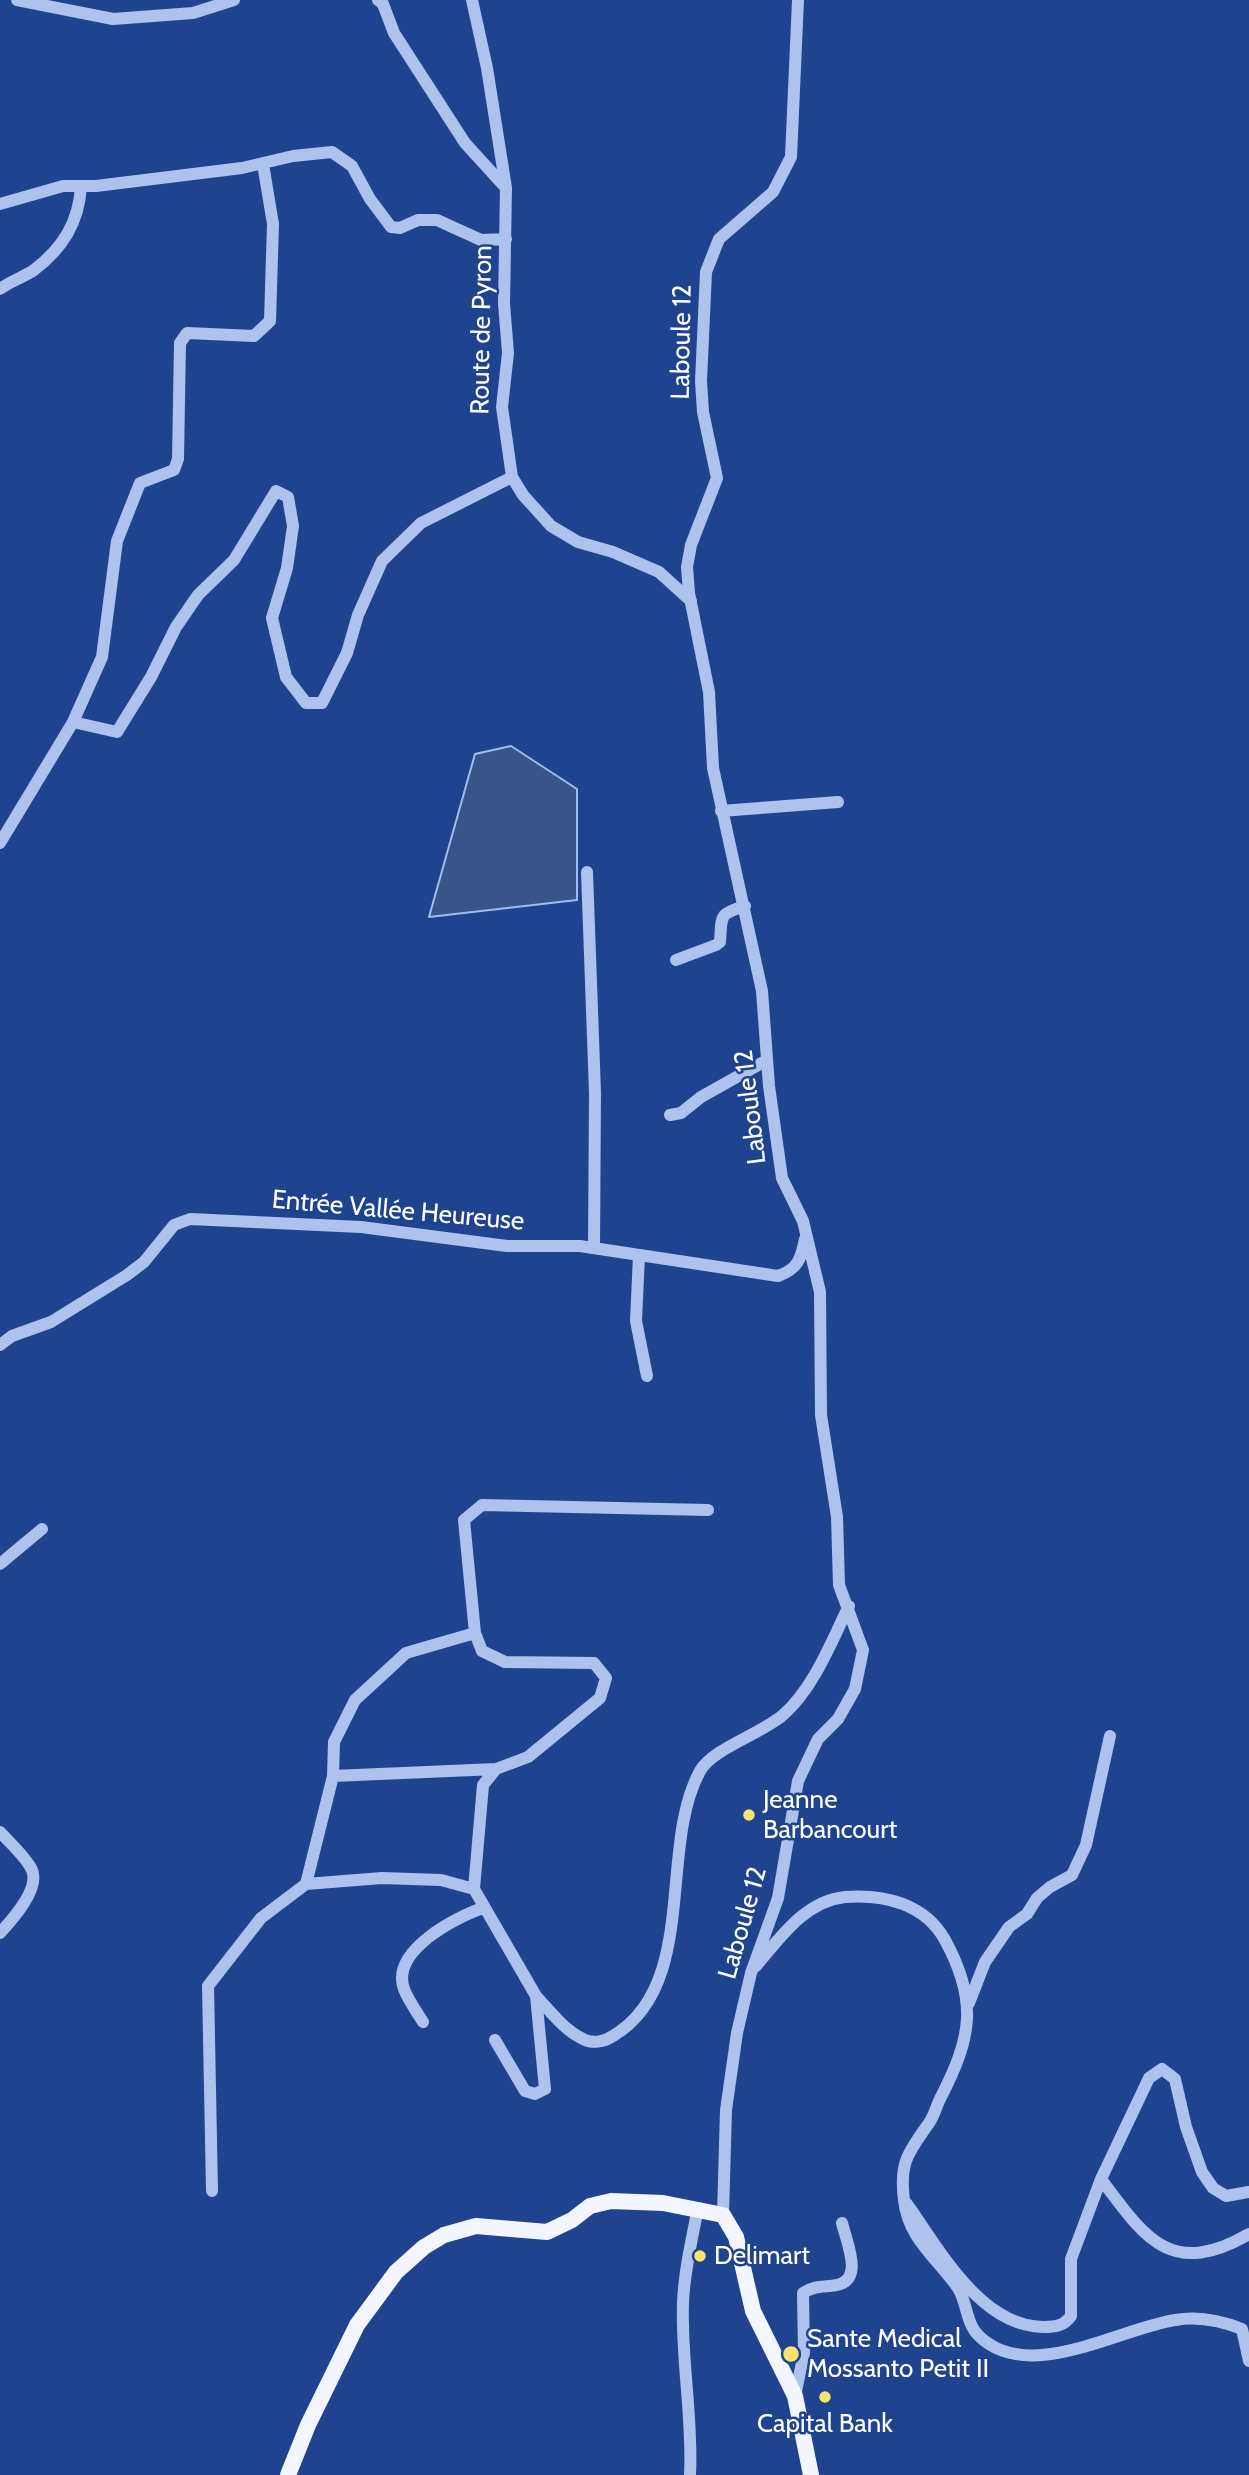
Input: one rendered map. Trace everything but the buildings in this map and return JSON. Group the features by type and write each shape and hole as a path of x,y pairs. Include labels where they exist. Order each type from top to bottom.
{"main road":[{"path":"288,2475 307,2425 357,2325 396,2272 424,2247 444,2235 476,2226 547,2232 572,2220 590,2206 611,2201 634,2200 698,2208 723,2215 736,2237 753,2311 795,2396 811,2475"}],"street":[{"path":"17,0 113,19 193,13 234,0"},
{"path":"377,0 383,4 394,33 465,143 506,188"},
{"name":"Route de Pyron","path":"472,0 487,68 506,188 504,304 508,353 502,407 512,478 523,495 551,526 579,542 640,562 666,576 691,601"},
{"name":"Laboule 12","path":"723,2215 726,2110 737,2033 751,1973 778,1898 798,1781 818,1739 838,1719 860,1679 863,1650 849,1606 839,1585 837,1517 821,1415 820,1292 803,1221 782,1178 767,1060 762,991 745,906 721,811 710,746 709,692 691,601 688,567 691,545 717,478 701,381 706,272 719,239 773,192 791,157 798,0"},
{"path":"0,204 63,186 262,164 293,156 332,152 352,166 370,199 391,227 400,228 418,220 437,220 481,240 506,239"},
{"path":"0,843 73,723 102,657 117,541 140,483 173,470 178,460 180,343 187,333 254,336 270,320 273,292 273,224 262,164"},
{"path":"0,289 33,271 63,241 78,214 81,186"},
{"path":"73,723 117,732 151,677 176,627 198,595 234,560 276,491 288,497 293,526 287,568 272,618 276,641 286,677 306,703 322,703 346,653 358,615 383,561 421,523 512,478"},
{"path":"666,576 688,567"},
{"path":"721,811 838,802"},
{"path":"587,872 595,1093 593,1248"},
{"path":"676,960 720,942 722,917 725,912 745,906"},
{"path":"670,1115 681,1113 701,1097 767,1060"},
{"name":"Entrée Vallée Heureuse","path":"0,1345 12,1336 51,1322 127,1275 144,1262 174,1225 190,1219 361,1227 507,1247 593,1248 778,1276 792,1271 801,1260 806,1236"},
{"path":"639,1255 636,1321 647,1376"},
{"path":"333,1776 496,1769 528,1757 600,1698 606,1678 594,1663 505,1662 482,1651 475,1633 464,1520 482,1505 708,1510"},
{"path":"0,1564 42,1529"},
{"path":"496,1769 483,1785 474,1889 536,1996 568,2030 589,2042 607,2040 635,2017 653,1988 667,1950 677,1860 698,1774 713,1755 729,1749 784,1714 816,1671 849,1606"},
{"path":"306,1884 333,1776 334,1742 355,1700 406,1653 475,1633"},
{"path":"968,2003 985,1962 1009,1927 1027,1914 1037,1898 1050,1887 1072,1875 1086,1844 1110,1736"},
{"path":"0,1832 32,1868 34,1877 14,1917 0,1933"},
{"path":"212,2191 208,1986 261,1918 306,1884 382,1878 441,1880 474,1889"},
{"path":"751,1973 786,1930 813,1907 843,1897 878,1897 913,1907 932,1919 960,1971 968,2003 969,2028 957,2064 931,2121 910,2147 904,2165 903,2199 910,2226 926,2251 960,2290 977,2334 994,2348 1014,2356 1057,2354 1177,2319 1209,2320 1242,2329 1249,2361"},
{"path":"424,2022 403,1987 404,1972 412,1955 425,1938 459,1916 483,1908"},
{"path":"495,2040 525,2091 535,2094 545,2089 536,1996"},
{"path":"903,2199 942,2253 993,2312 1015,2324 1052,2327 1066,2323 1071,2316 1071,2259 1101,2179 1149,2078 1162,2069 1175,2079 1186,2127 1208,2180 1226,2196 1249,2192"},
{"path":"1101,2179 1136,2225 1160,2247 1199,2253 1227,2247 1249,2234"},
{"path":"690,2475 692,2431 685,2376 683,2301 698,2208"},
{"path":"795,2396 804,2353 803,2294 811,2288 842,2286 850,2279 854,2270 842,2223"}],"water":[{"path":"511,746 577,789 577,900 429,917 475,754"}],"place":[{"name":"Jeanne Barbancourt","path":"749,1815"},
{"name":"Delimart","path":"700,2256"},
{"name":"Sante Medical Mossanto Petit II","path":"791,2354"},
{"name":"Capital Bank","path":"825,2397"}]}
